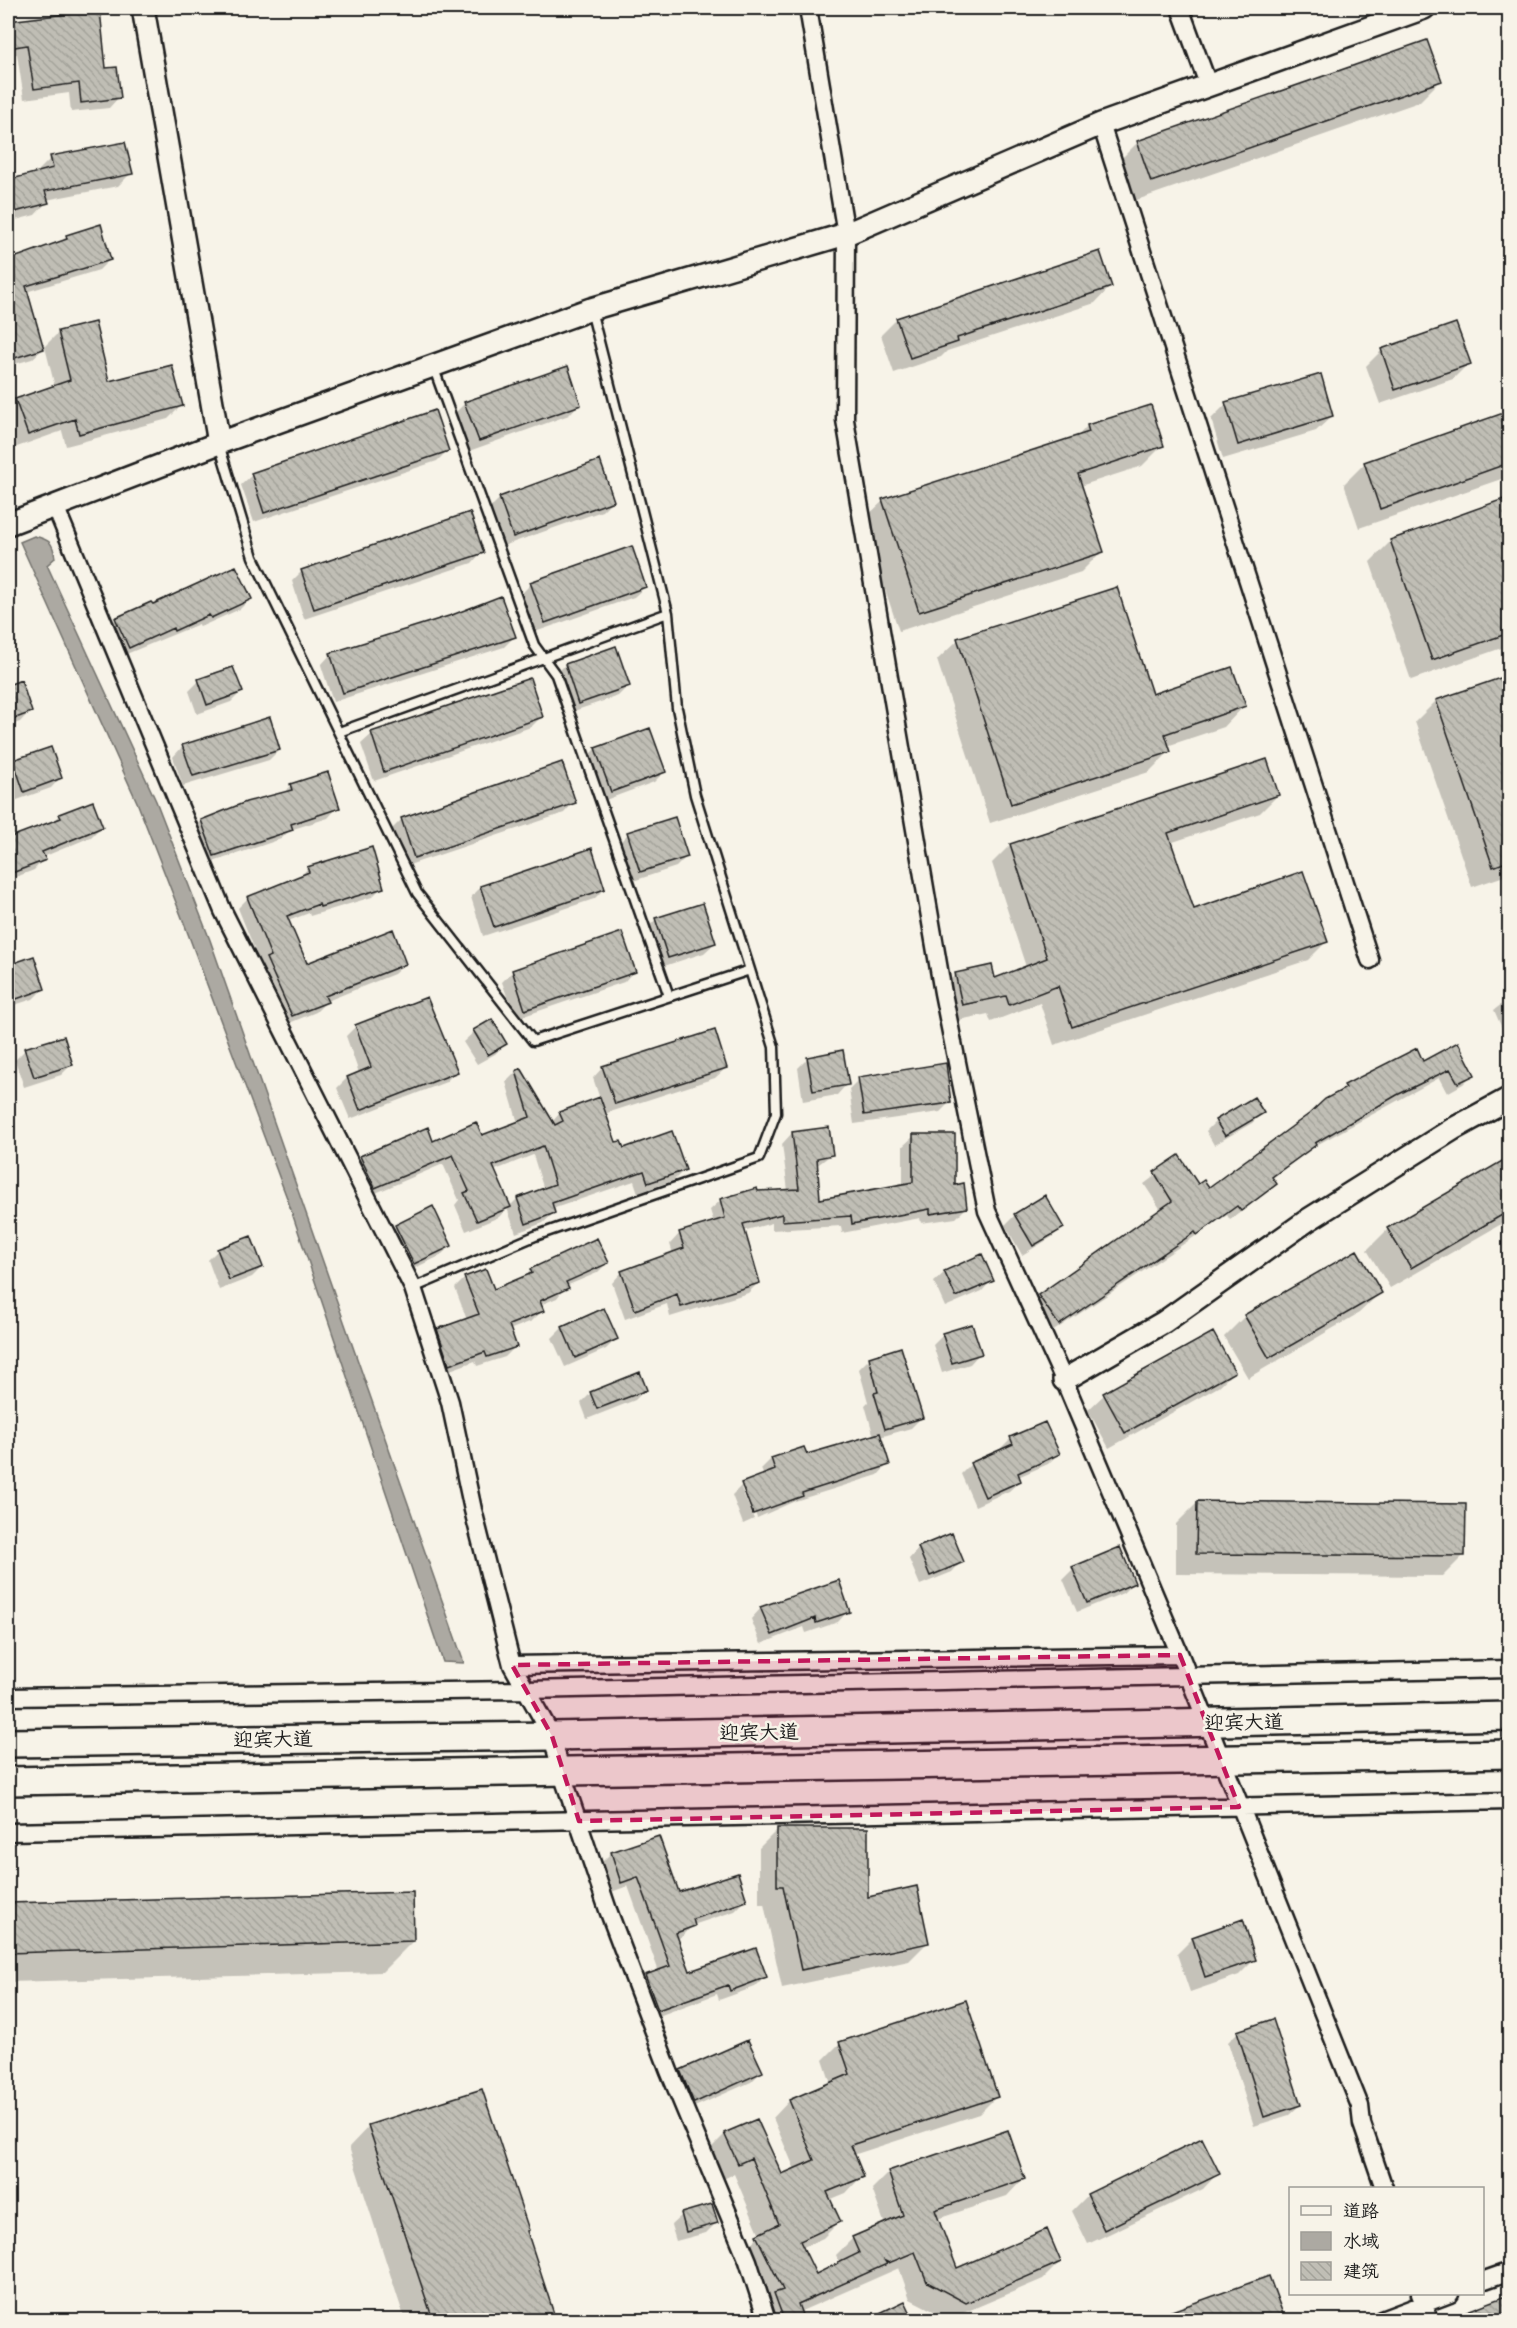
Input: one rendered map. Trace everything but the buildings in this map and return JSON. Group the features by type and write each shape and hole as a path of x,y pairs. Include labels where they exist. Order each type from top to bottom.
{"main road":[{"name":"迎宾大道","path":"8,1743 552,1736 1509,1716"},
{"name":"迎宾大道","path":"8,1781 1221,1761 1509,1754"}],"street":[{"path":"143,8 219,443"},
{"path":"808,8 846,234 845,420 943,993 987,1211 1064,1380 1180,1655 1360,2106 1362,2124 1384,2187"},
{"path":"1180,8 1208,84"},
{"path":"8,524 219,443 591,309 846,234 1101,124 1394,12 1424,8"},
{"path":"1101,124 1370,960"},
{"path":"55,506 223,911 413,1288 450,1402 473,1510 512,1665 552,1736 561,1771 641,1996 748,2262 767,2320"},
{"path":"1064,1380 1164,1322 1308,1220 1509,1098"},
{"path":"512,1665 1180,1655"},
{"path":"8,1697 526,1690 1509,1669"},
{"path":"8,1832 1509,1801"},
{"path":"1484,2280 1509,2271"},
{"path":"1381,2320 1422,2299 1444,2295"},
{"path":"1422,2299 1430,2320"}],"lane":[{"path":"413,1288 534,1236 759,1158 776,1113 774,1047 695,795 677,708 668,613 591,309"},
{"path":"433,365 534,645 556,675 669,996"},
{"path":"219,443 253,557 417,893 533,1041 750,970"},
{"path":"339,732 544,660 668,613"}],"highlighted area":[{"path":"1180,1655 1239,1807 579,1821 552,1736 512,1665"}],"water":[{"path":"34,536 47,540 52,545 55,558 47,565 156,801 210,940 464,1663 443,1662 287,1198 184,923 137,802 20,542"}]}
